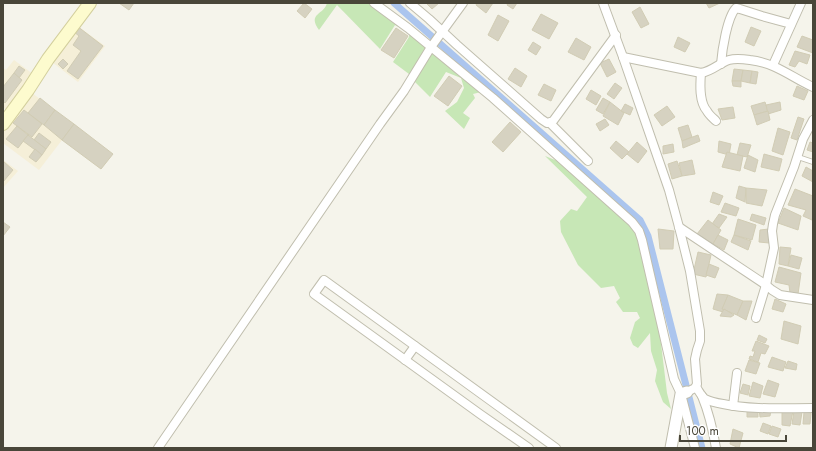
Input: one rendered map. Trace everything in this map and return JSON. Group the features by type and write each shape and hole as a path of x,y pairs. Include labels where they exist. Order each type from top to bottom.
{"main road":[{"path":"3,124 90,3"}],"street":[{"path":"374,3 433,46 632,222 639,232 642,240 674,379 711,402 733,406 813,408"},
{"path":"410,3 535,115 545,122 550,123 588,161"},
{"path":"158,448 463,3"},
{"path":"603,3 616,36 669,190 690,271 700,331 700,341 696,359 697,376 690,390 671,448"},
{"path":"773,65 801,3"},
{"path":"721,64 724,41 732,14 736,8 791,24"},
{"path":"550,123 616,36"},
{"path":"623,57 700,73 711,70 727,60 756,60 773,65 813,87"},
{"path":"700,73 702,100 706,110 716,121"},
{"path":"756,318 766,285 774,248 772,231 775,215 804,139 813,120"},
{"path":"679,227 780,295 813,300"},
{"path":"529,448 314,294 324,280 556,448"},
{"path":"405,360 415,346"},
{"path":"733,406 737,373"},
{"path":"690,390 695,448"},
{"path":"702,396 714,435 716,448"}],"lane":[{"path":"798,158 813,162"}],"shaded area":[{"path":"75,24 105,46 78,82 48,59"},
{"path":"14,60 33,74 6,110 3,107 3,68 6,70"},
{"path":"28,90 113,154 101,169 62,140 39,170 3,143 3,124"},
{"path":"3,160 18,171 3,188"}],"green space":[{"path":"327,3 370,3 403,29 395,25 380,49 337,5 319,30 315,17 323,10"},
{"path":"410,32 481,92 473,94 475,98 463,113 470,118 464,129 445,111 457,102 464,88 461,78 446,72 430,97 412,79 413,77 393,62 409,37"},
{"path":"545,156 568,165 635,225 658,319 667,393 671,409 663,402 655,381 657,370 651,351 650,333 638,348 633,345 630,338 635,322 640,318 637,312 623,312 616,302 620,298 614,286 601,288 578,265 561,232 560,221 571,209 577,211 587,197"}],"building":[{"path":"119,3 134,3 129,10"},
{"path":"304,3 312,9 305,18 297,11"},
{"path":"426,3 439,3 432,9"},
{"path":"477,3 493,3 486,13 476,5"},
{"path":"508,3 517,3 513,9 507,5"},
{"path":"706,3 720,3 709,8"},
{"path":"640,7 649,24 641,28 632,12"},
{"path":"541,14 558,23 549,39 532,30"},
{"path":"498,15 509,21 498,41 488,35"},
{"path":"77,26 103,46 78,79 67,71 81,51 73,45 79,36 73,31"},
{"path":"751,27 761,31 754,46 745,42"},
{"path":"396,28 408,36 394,58 381,50"},
{"path":"802,36 813,40 813,53 797,47"},
{"path":"678,37 690,43 685,52 674,47"},
{"path":"576,38 591,47 584,60 568,52"},
{"path":"533,42 541,47 536,55 528,50"},
{"path":"795,51 810,55 807,64 799,61 795,67 789,65"},
{"path":"63,59 68,64 63,69 58,64"},
{"path":"609,59 616,72 607,77 600,63"},
{"path":"19,66 25,70 19,78 14,73"},
{"path":"515,68 527,76 521,87 508,79"},
{"path":"734,69 743,70 741,81 732,81"},
{"path":"743,70 752,71 750,83 741,81"},
{"path":"752,71 758,72 756,84 750,83"},
{"path":"14,73 22,80 5,103 3,101 3,87"},
{"path":"449,76 462,86 448,106 434,96"},
{"path":"732,81 741,81 741,87 733,86"},
{"path":"615,83 622,88 614,99 607,94"},
{"path":"544,84 556,90 551,101 538,95"},
{"path":"797,86 808,91 804,100 793,96"},
{"path":"591,90 601,96 596,105 586,99"},
{"path":"40,98 55,110 44,125 28,113"},
{"path":"603,98 610,102 603,114 596,110"},
{"path":"610,102 624,113 618,125 603,116"},
{"path":"765,102 768,111 754,115 751,106"},
{"path":"780,102 781,110 768,114 766,105"},
{"path":"625,104 633,108 630,115 621,111"},
{"path":"667,106 675,117 662,126 654,115"},
{"path":"733,107 735,118 722,120 718,109"},
{"path":"24,110 42,124 32,137 13,123"},
{"path":"55,110 74,124 62,140 44,125"},
{"path":"768,111 770,120 757,125 754,115"},
{"path":"798,117 804,119 797,140 791,138"},
{"path":"605,119 609,125 600,131 596,124"},
{"path":"510,122 521,132 503,152 492,142"},
{"path":"74,124 113,154 101,169 62,140"},
{"path":"688,125 692,137 682,141 678,128"},
{"path":"17,126 28,135 18,148 6,139"},
{"path":"778,128 790,132 783,155 772,151"},
{"path":"39,133 51,142 46,149 34,140"},
{"path":"28,135 46,149 42,155 23,141"},
{"path":"698,135 700,141 683,148 682,141"},
{"path":"616,141 629,152 622,159 610,148"},
{"path":"719,141 731,144 729,155 718,152"},
{"path":"637,142 647,151 638,163 627,154"},
{"path":"810,142 813,143 813,152 807,150"},
{"path":"740,143 751,145 747,157 737,155"},
{"path":"673,144 674,152 663,154 663,146"},
{"path":"35,149 42,155 36,162 29,157"},
{"path":"727,152 743,156 740,171 722,167"},
{"path":"764,154 782,159 779,171 761,167"},
{"path":"748,155 758,160 755,172 744,168"},
{"path":"692,160 695,174 682,176 679,163"},
{"path":"3,161 13,170 3,182"},
{"path":"677,161 682,176 672,179 668,164"},
{"path":"806,167 813,171 813,182 802,176"},
{"path":"739,186 746,188 745,202 736,198"},
{"path":"746,188 767,190 762,206 746,203"},
{"path":"795,189 813,196 812,220 803,216 806,210 788,205"},
{"path":"713,192 723,196 719,205 710,202"},
{"path":"725,203 739,208 736,216 721,212"},
{"path":"784,208 801,216 798,230 778,223"},
{"path":"719,214 727,217 719,228 712,224"},
{"path":"752,214 766,218 764,225 750,220"},
{"path":"738,219 756,225 752,240 734,235"},
{"path":"708,220 721,230 713,244 697,234"},
{"path":"3,222 10,227 3,236"},
{"path":"658,229 674,231 673,249 660,249"},
{"path":"769,229 769,243 759,242 760,230"},
{"path":"718,235 728,240 724,250 713,244"},
{"path":"734,235 751,241 748,250 731,242"},
{"path":"780,247 791,248 788,266 779,264"},
{"path":"698,252 711,255 706,277 693,274"},
{"path":"791,255 802,258 799,269 788,266"},
{"path":"709,264 719,268 715,278 706,275"},
{"path":"779,267 801,273 798,294 790,293 789,285 775,282"},
{"path":"717,294 728,295 723,312 713,309"},
{"path":"728,295 743,301 737,315 722,309"},
{"path":"775,299 786,304 783,312 772,309"},
{"path":"743,301 752,301 746,320 737,315"},
{"path":"724,309 734,315 731,317 720,316"},
{"path":"784,321 801,326 798,344 781,339"},
{"path":"759,335 767,339 765,343 757,340"},
{"path":"756,341 769,346 765,354 761,353 758,362 749,359 750,356 753,357 755,351 752,351"},
{"path":"772,357 786,362 783,371 768,367"},
{"path":"749,360 760,363 756,374 745,371"},
{"path":"788,361 797,364 796,370 785,368"},
{"path":"768,380 779,384 775,397 763,394"},
{"path":"753,382 763,386 760,398 749,396"},
{"path":"743,384 750,386 748,395 740,393"},
{"path":"747,409 758,410 758,417 747,417"},
{"path":"759,409 771,410 770,416 760,417"},
{"path":"782,410 793,411 790,426 782,425"},
{"path":"794,411 802,412 800,425 792,424"},
{"path":"804,412 811,413 810,424 803,424"},
{"path":"763,423 771,426 768,434 760,431"},
{"path":"772,426 781,429 778,437 769,434"},
{"path":"733,429 743,433 739,448 730,444"}],"waterway":[{"path":"394,3 640,220 648,236 702,448"}]}
